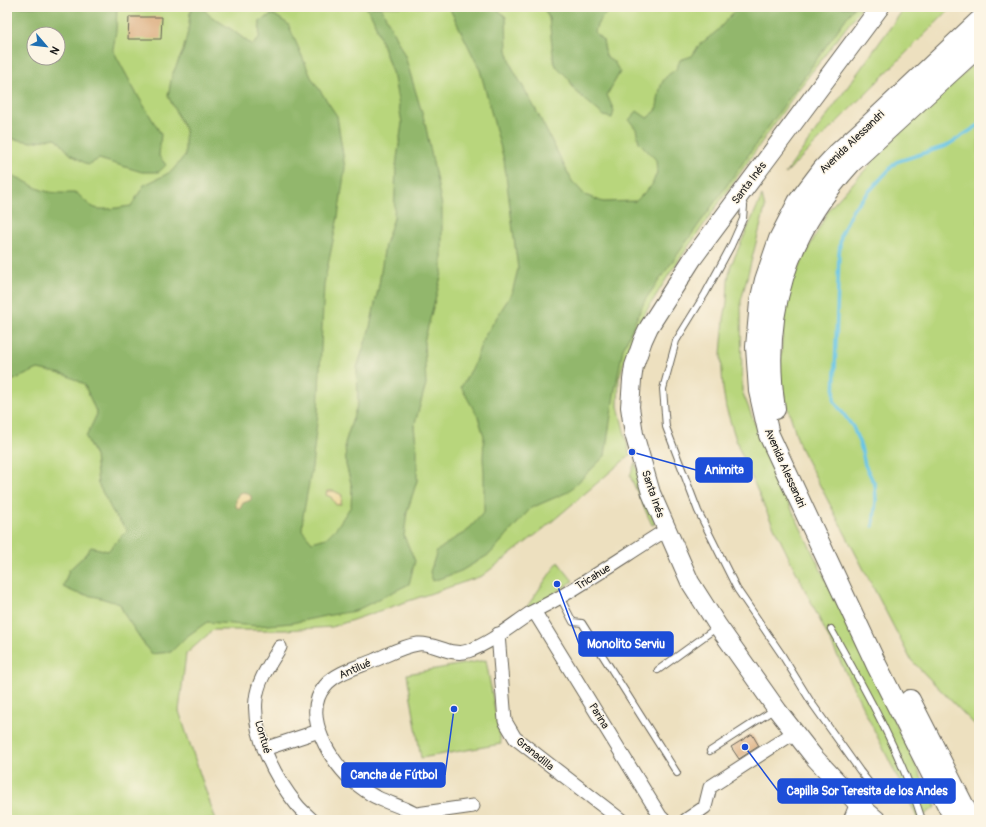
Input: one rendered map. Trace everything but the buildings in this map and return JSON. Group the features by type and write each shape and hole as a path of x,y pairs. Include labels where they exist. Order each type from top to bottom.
{"main road":[{"name":"Santa Inés","path":"867,811 814,756 776,708 718,626 690,582 651,493 634,434 631,420 630,400 634,366 649,327 693,258 880,7"},
{"name":"Avenida Alessandri","path":"955,820 878,666 769,435 759,391 756,347 760,302 765,280 779,239 798,202 823,169 837,154 979,21"},
{"name":"Avenida Alessandri","path":"971,820 853,587 792,462 781,433 776,413 772,386 771,351 775,309 786,269 802,230 820,201 837,178 851,163 979,46"}],"street":[{"name":"Tricahue","path":"498,634 666,530"},
{"name":"Parina","path":"534,611 660,816 664,820"},
{"name":"Antilué","path":"421,817 376,797 355,783 335,762 319,731 316,716 317,699 324,686 338,676 400,650 419,644 438,647 454,652 467,652 498,634"},
{"name":"Granadilla","path":"498,634 504,721 514,738 621,820"},
{"name":"Lontué","path":"280,647 263,674 256,698 257,722 264,749 282,783 297,805 312,820"},
{"path":"264,749 319,731"},
{"path":"686,820 705,807 710,787 795,732"},
{"path":"421,817 473,806"},
{"path":"850,820 867,811"}],"lane":[{"path":"740,195 744,206 743,219 734,240 718,271 676,341 663,389 666,427 698,511 737,589 782,655 811,702 860,772 875,790 867,811"},
{"path":"560,597 573,622 582,623 677,773"},
{"path":"658,670 718,626"},
{"path":"831,629 866,691 910,783 922,820"},
{"path":"710,751 776,708"}],"green space":[{"path":"7,7 862,7 798,90 670,273 634,331 619,378 618,406 630,455 542,530 482,576 332,627 284,630 213,630 186,654 179,711 216,820 7,820"},
{"path":"7,7 117,7 116,31 113,50 135,91 161,134 159,156 166,165 159,172 142,172 99,159 88,165 70,154 56,138 32,142 7,138"},
{"path":"193,7 202,7 209,15 252,45 259,39 260,21 273,14 288,24 311,77 337,116 345,168 338,217 324,284 318,413 312,467 303,516 302,530 312,542 326,538 337,527 351,506 352,487 346,465 345,443 358,402 357,368 370,327 379,285 385,244 394,218 396,166 402,123 394,78 373,18 366,7 381,7 405,56 425,123 442,206 442,273 424,342 426,384 414,427 417,450 417,481 407,512 404,536 415,561 409,584 355,611 292,623 257,626 207,622 186,637 171,652 151,654 124,614 120,604 97,597 76,593 63,587 69,570 91,547 108,551 127,530 114,514 98,484 95,456 86,437 97,414 84,384 66,375 38,369 7,383 7,176 17,177 37,188 46,191 77,193 92,207 98,209 108,209 131,206 144,185 172,171 185,155 185,130 168,96 172,75 183,51 188,31 190,13"},
{"path":"449,7 495,7 506,17 507,50 512,67 536,110 572,181 585,195 603,202 636,201 652,185 657,172 656,160 639,142 636,129 629,120 637,111 647,118 656,111 663,80 675,69 680,60 692,56 699,45 717,31 738,7 854,7 645,300 623,349 614,395 605,456 568,492 531,508 490,554 461,571 433,581 430,572 437,551 466,532 484,512 484,436 478,417 461,387 473,367 483,339 512,293 518,269 504,160 480,70"},
{"path":"543,7 614,7 599,22 595,33 603,40 606,56 614,62 620,72 607,95 614,111 612,118 604,116 574,90 569,79 554,64 549,18"},
{"path":"905,7 952,7 785,174"},
{"path":"979,59 979,729 911,660 800,447 779,378 786,292 829,209 903,129"},
{"path":"762,196 765,208 741,301 742,391 776,477 936,807 918,819 769,517 738,446 726,408 723,389 721,354 728,279 731,265"},
{"path":"635,462 655,524 652,525 630,476"},
{"path":"558,562 573,581 525,613 524,611"},
{"path":"486,660 501,744 421,758 407,674"}],"sand":[{"path":"327,491 334,491 342,495 341,504 336,505 331,497 326,495"},
{"path":"245,492 251,496 251,500 243,503 240,509 236,507 236,499 239,493"}],"waterway":[{"path":"873,526 876,501 875,485 865,465 861,447 853,427 834,401 841,235 853,209 896,162 946,146 979,125"}],"place":[{"name":"Animita","path":"632,452"},
{"name":"Monolito Serviu","path":"557,584"},
{"name":"Cancha de Fútbol","path":"454,709"},
{"name":"Capilla Sor Teresita de los Andes","path":"745,747"}]}
